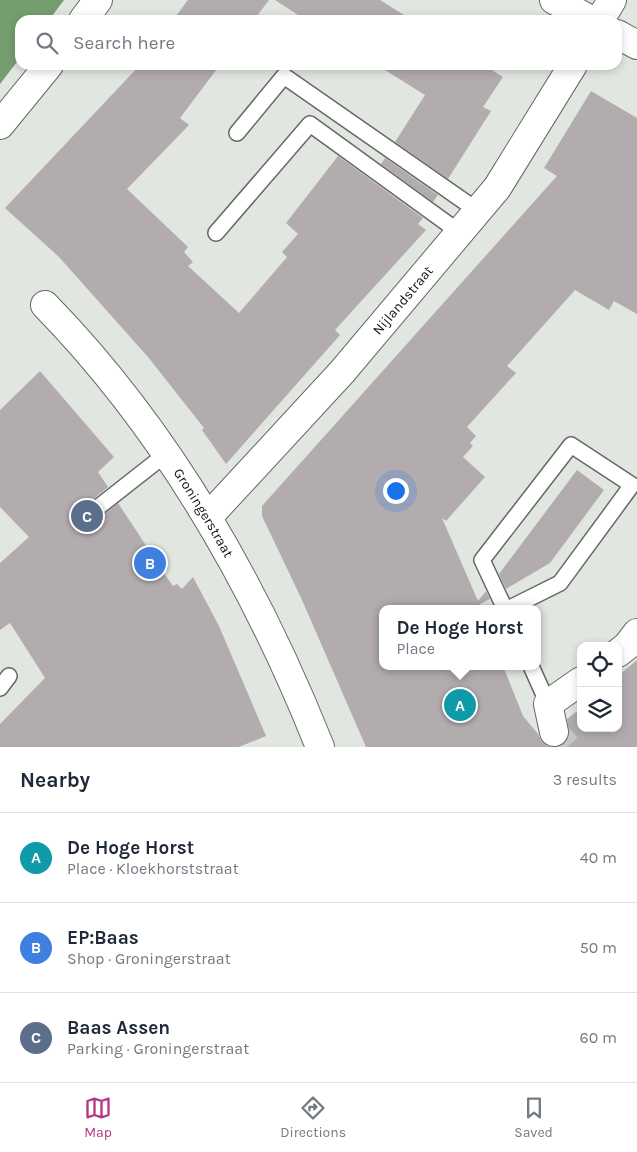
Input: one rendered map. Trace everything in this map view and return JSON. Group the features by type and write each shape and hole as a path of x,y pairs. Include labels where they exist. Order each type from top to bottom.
{"street":[{"path":"87,15 98,0"},
{"path":"554,0 582,15"},
{"path":"603,15 612,0"},
{"path":"622,37 637,45"},
{"path":"0,125 45,70"},
{"name":"Nijlandstraat","path":"209,516 342,372 497,188 570,70"},
{"name":"Groningerstraat","path":"45,305 140,415 209,516 273,636 320,747"},
{"path":"622,650 637,633"},
{"path":"554,732 548,704 577,684"}],"lane":[{"path":"237,133 284,76 478,211"},
{"path":"216,234 310,124 459,232"},
{"path":"504,605 482,560 571,445 632,485 560,583 514,605"},
{"path":"87,516 166,454"},
{"path":"533,670 548,704"}],"shaded area":[{"path":"0,0 64,0 53,15 15,15 15,64 0,84"}],"building":[{"path":"188,0 269,0 258,15 177,15"},
{"path":"275,0 380,0 404,15 298,15"},
{"path":"135,70 216,70 180,118 189,125 127,189 188,247 184,252 193,262 188,266 239,313 287,257 282,252 298,234 286,223 338,156 423,218 418,224 426,230 335,330 340,335 226,464 202,430 204,428 148,357 59,257 5,208"},
{"path":"385,70 492,70 503,77 483,107 491,111 448,179 395,142 425,95"},
{"path":"591,91 637,118 637,314 614,301 609,310 575,290 507,366 516,373 467,427 476,436 470,443 473,446 463,457 485,477 446,521 442,518 478,601 486,591 490,599 480,605 379,605 379,670 505,670 523,716 542,742 551,747 366,747 302,600 262,516 262,506 557,176 544,168"},
{"path":"385,158 438,195 433,202 381,164"},
{"path":"40,371 114,457 98,472 108,487 81,509 78,513 79,521 84,525 92,524 118,503 149,550 145,555 163,572 173,586 177,584 182,589 193,577 219,626 266,736 239,747 0,747 0,724 45,678 10,623 0,630 0,563 29,537 0,507 0,410"},
{"path":"577,470 604,490 550,563 506,589 499,574"},
{"path":"637,660 637,747 558,747 564,744 569,737 567,719 577,711 577,732 622,732 622,673"}],"tunnel":[{"path":"554,732 567,747"}],"place":[{"name":"Baas Assen","path":"87,516"},
{"name":"EP:Baas","path":"150,563"},
{"name":"De Hoge Horst","path":"460,705"}]}
